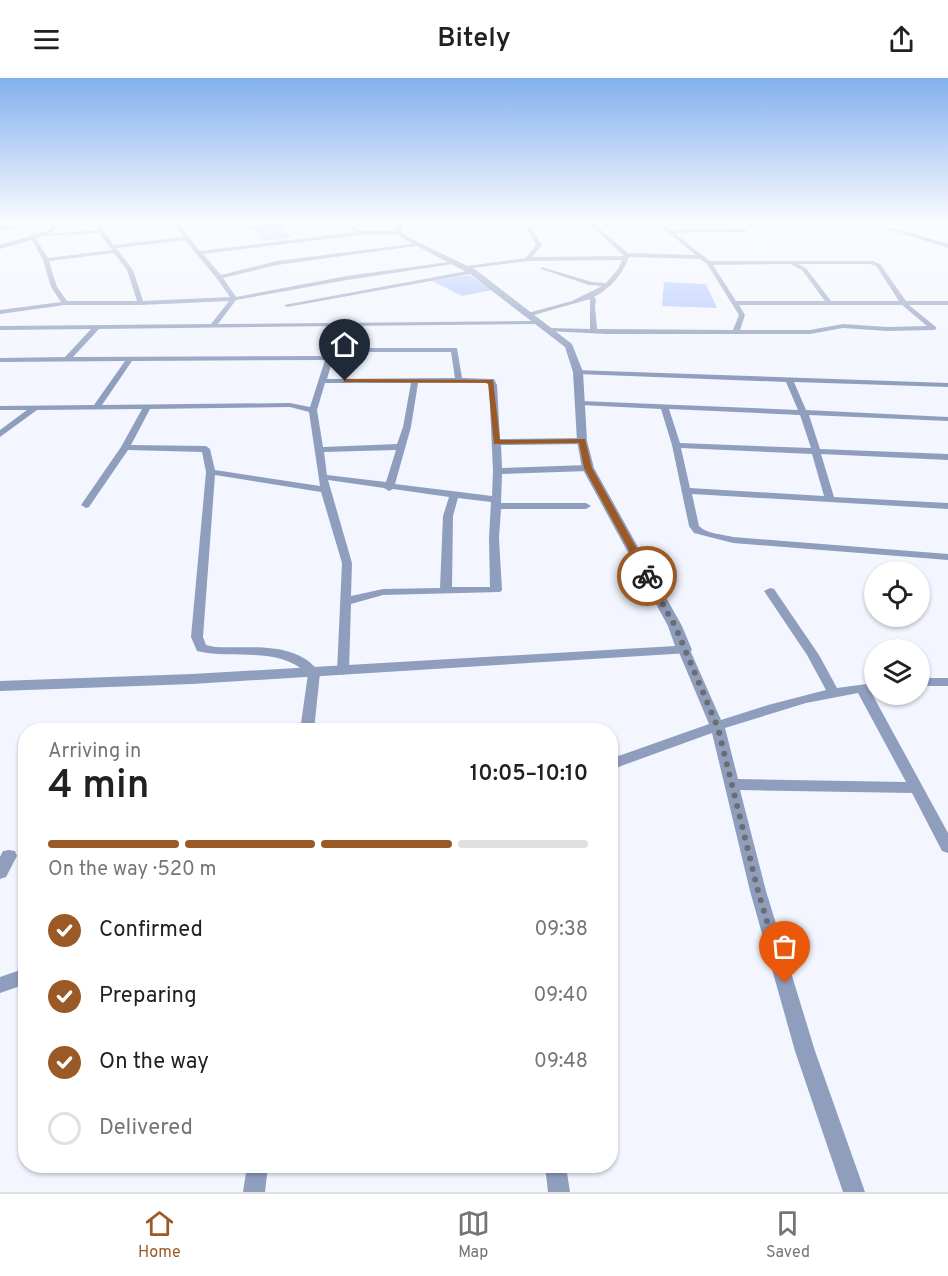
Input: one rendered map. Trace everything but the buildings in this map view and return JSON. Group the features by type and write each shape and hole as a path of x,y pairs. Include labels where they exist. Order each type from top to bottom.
{"street":[{"path":"50,274 54,287 65,303"},
{"path":"131,274 141,303"},
{"path":"218,274 234,299"},
{"path":"221,277 233,274"},
{"path":"0,312 65,303 234,299 375,274"},
{"path":"286,305 449,274"},
{"path":"475,274 569,346 578,372 582,441 588,468 675,626 718,728 758,891 805,1052 854,1192"},
{"path":"561,274 591,284 608,285"},
{"path":"530,314 578,302 608,285 620,274"},
{"path":"715,274 736,303 741,315 737,330"},
{"path":"808,274 830,304"},
{"path":"0,328 544,325 593,331 810,332 843,326 887,329 934,328 905,305 884,274"},
{"path":"275,326 289,298 283,290"},
{"path":"591,296 590,306 595,322 593,331"},
{"path":"212,327 234,299"},
{"path":"736,303 905,305 948,303"},
{"path":"340,325 313,410 325,490 347,563 343,671"},
{"path":"68,360 97,327"},
{"path":"0,360 130,359 454,350 459,380"},
{"path":"97,406 130,359"},
{"path":"578,372 948,385"},
{"path":"789,379 818,452 830,500"},
{"path":"389,488 401,447 415,380"},
{"path":"322,381 491,381 498,471 494,538 496,590 372,593 345,602"},
{"path":"290,405 317,397"},
{"path":"581,403 948,419"},
{"path":"0,408 290,405 313,410"},
{"path":"86,505 125,447 148,406"},
{"path":"0,434 36,407"},
{"path":"664,407 676,445 694,526 698,531 747,541 948,557"},
{"path":"497,442 582,441"},
{"path":"676,445 948,457"},
{"path":"125,447 206,449 211,472 197,637 201,648 211,651 273,652 302,659 314,672 308,723"},
{"path":"319,450 401,447"},
{"path":"498,471 588,468"},
{"path":"211,472 325,490"},
{"path":"323,477 497,503 586,506"},
{"path":"685,491 948,506"},
{"path":"446,591 448,516 454,496"},
{"path":"770,591 813,655 833,692"},
{"path":"0,686 192,680 684,650"},
{"path":"930,682 948,682"},
{"path":"618,762 718,728 772,706 864,688"},
{"path":"877,705 916,788 948,847"},
{"path":"732,784 916,788"},
{"path":"0,872 9,856"},
{"path":"0,985 18,979"},
{"path":"254,1192 257,1173"},
{"path":"557,1173 559,1192"}],"shaded area":[{"path":"469,275 492,290 462,296 432,281"},
{"path":"664,282 706,284 717,308 662,306"}],"way so far":[{"path":"647,576 675,626 718,728 758,891 785,983"}],"route":[{"path":"345,381 491,381 497,442 582,441 588,468 647,576"}]}
